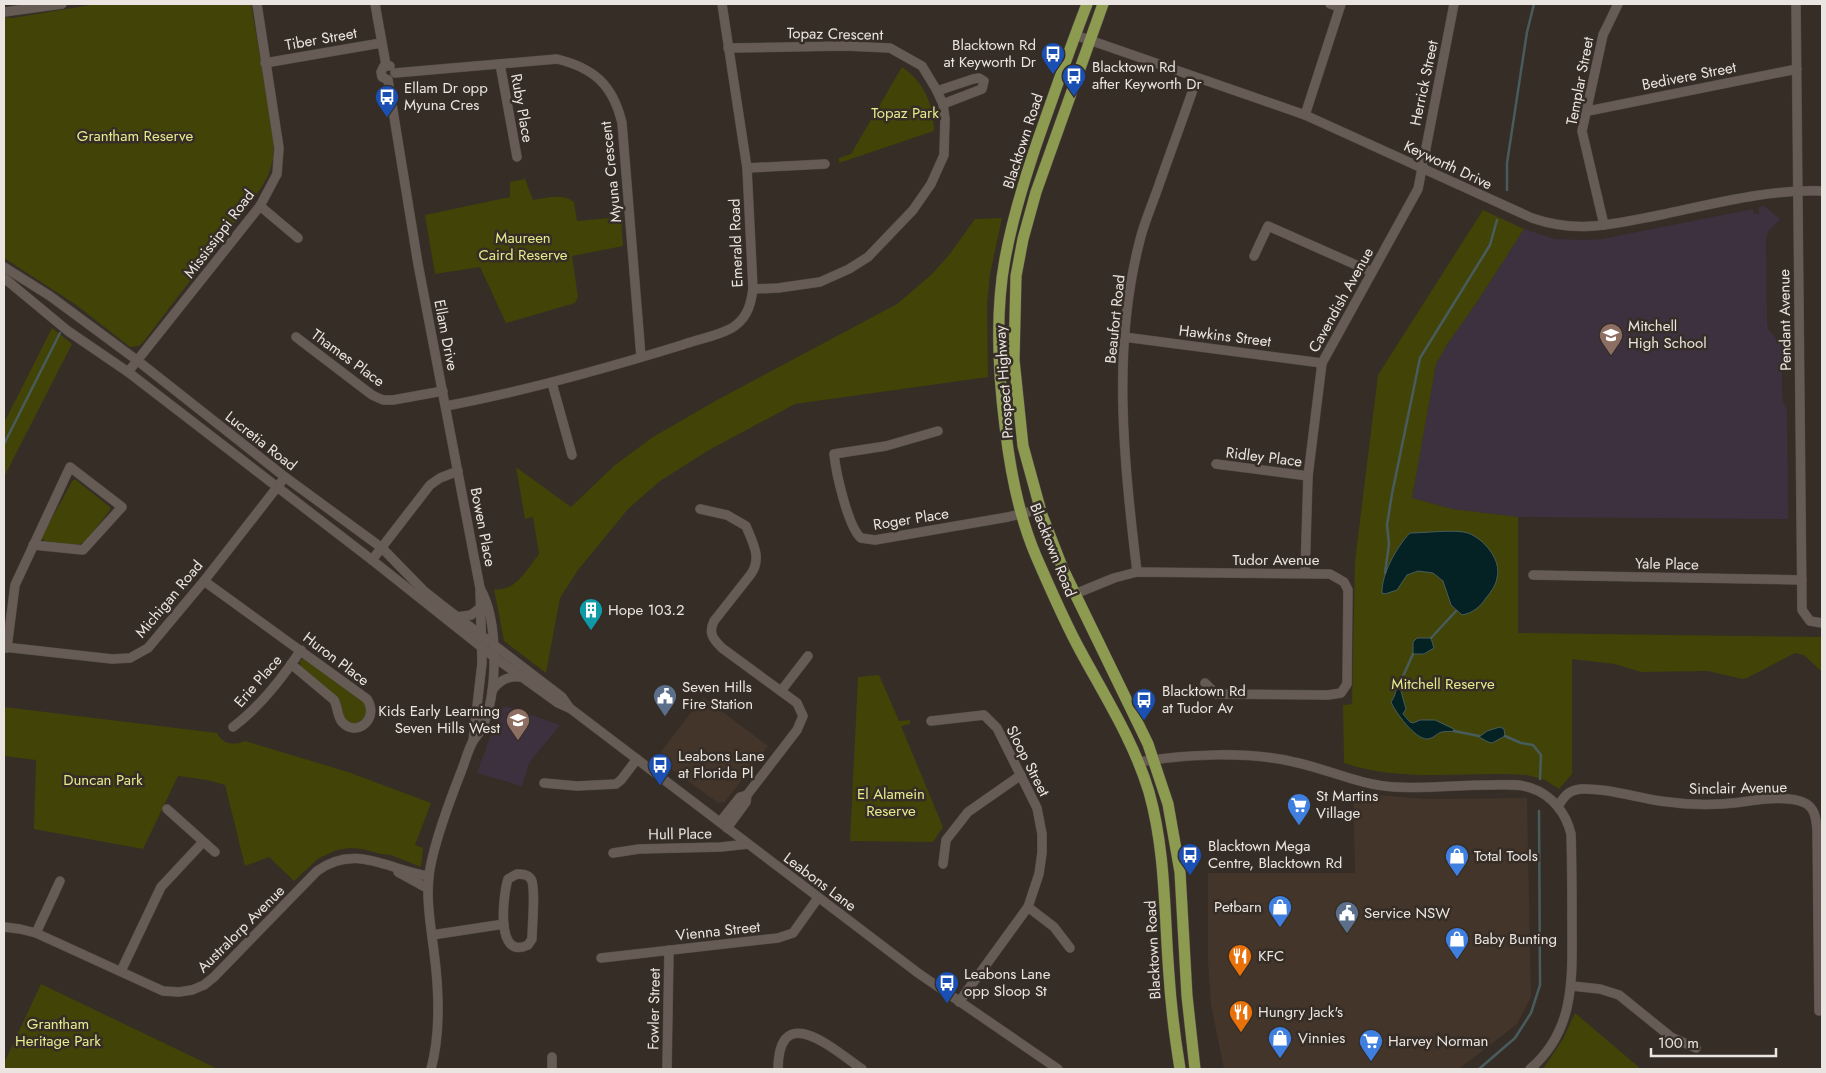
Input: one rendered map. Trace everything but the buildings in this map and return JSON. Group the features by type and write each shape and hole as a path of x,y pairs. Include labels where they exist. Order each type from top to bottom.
{"main road":[{"name":"Blacktown Road","path":"1087,4 1024,180 1005,258 1001,285 999,345 1003,414 1021,514 1034,552 1066,622 1128,736 1139,762 1153,807 1164,874 1168,975 1180,1069"},
{"name":"Prospect Highway","path":"1103,4 1036,192 1023,239 1016,276 1014,360 1024,446 1040,509 1063,569 1122,692"},
{"name":"Blacktown Road","path":"1122,692 1154,760 1168,804 1180,872 1188,1010 1195,1069"}],"street":[{"path":"4,12 62,4"},
{"name":"Mississippi Road","path":"128,372 260,206 277,174 279,148 257,4"},
{"path":"375,4 386,66"},
{"name":"Emerald Road","path":"446,406 552,383 718,334 735,326 745,315 750,306 753,288 747,168 722,4"},
{"path":"1305,115 1341,6 1330,4"},
{"name":"Herrick Street","path":"1422,168 1454,4"},
{"name":"Templar Street","path":"1604,225 1582,131 1603,35 1618,4"},
{"name":"Pendant Avenue","path":"1796,4 1802,610 1810,621 1822,623"},
{"name":"Keyworth Drive","path":"1075,35 1305,115 1550,225 1570,227 1604,225 1754,196 1797,190 1822,191"},
{"name":"Tiber Street","path":"265,63 381,43"},
{"name":"Topaz Crescent","path":"728,48 845,46 890,48 922,66 943,104 944,155 932,184 913,210 882,244 868,257 850,269 820,282 778,288 753,288"},
{"name":"Myuna Crescent","path":"396,73 557,59 576,64 602,82 615,100 622,123 641,356"},
{"name":"Ruby Place","path":"500,64 517,157"},
{"path":"386,66 393,67 396,73 392,79 383,78 381,74 381,70 386,66"},
{"name":"Bedivere Street","path":"1588,110 1796,69"},
{"path":"937,91 973,79 979,78 984,81 982,89 943,104"},
{"name":"Beaufort Road","path":"1137,572 1127,491 1122,406 1124,337 1132,282 1142,236 1197,78"},
{"name":"Ellam Drive","path":"388,80 417,254 458,471"},
{"path":"747,168 825,164"},
{"name":"Cavendish Avenue","path":"1305,573 1308,476 1322,363 1418,189 1422,168"},
{"path":"260,206 298,238"},
{"path":"1254,256 1268,226 1372,272"},
{"name":"Lucretia Road","path":"4,268 50,296 138,361 285,477 382,548 424,591 494,645"},
{"name":"Lucretia Road","path":"4,278 68,331 128,372 482,647"},
{"name":"Thames Place","path":"296,337 372,395 383,400 443,391"},
{"name":"Hawkins Street","path":"1124,337 1322,363"},
{"path":"552,383 572,455"},
{"name":"Roger Place","path":"938,431 886,446 834,454 853,528 861,538 875,540 1040,509"},
{"name":"Ridley Place","path":"1216,464 1308,476"},
{"path":"5,648 15,585 33,545 70,467 122,507 83,550 33,545"},
{"path":"372,560 430,485 440,478 458,471"},
{"name":"Bowen Place","path":"458,471 480,588 481,683 473,729 473,741"},
{"name":"Michigan Road","path":"5,648 112,659 130,658 148,648 204,581 285,477"},
{"path":"700,509 727,516 746,526 757,559 751,574 714,620 710,628 712,638 722,648 797,703 804,716 797,730 747,795 746,802 724,825"},
{"name":"Tudor Avenue","path":"1075,594 1114,578 1137,572 1330,574 1344,582 1348,590 1347,684 1341,693 1328,695 1216,694 1205,683"},
{"name":"Yale Place","path":"1533,575 1802,580"},
{"name":"Huron Place","path":"204,581 367,699 371,708 371,714 367,722 357,728 343,724 339,718 338,707 334,700 291,664"},
{"name":"Bowen Place","path":"473,741 482,729 491,694 494,657 494,645 486,598 480,588"},
{"path":"457,617 471,615 480,608"},
{"name":"Leabons Lane","path":"494,645 562,697 571,709"},
{"name":"Leabons Lane","path":"482,647 558,703 571,709 818,898 959,1002 1058,1069"},
{"name":"Erie Place","path":"233,727 250,712 301,650"},
{"path":"781,690 808,656"},
{"path":"491,694 501,681 512,677 521,677"},
{"name":"Sloop Street","path":"931,721 984,715 997,728 1037,808 1042,834 1039,874 1028,907 959,1002"},
{"path":"431,1069 438,1018 437,981 428,888 429,876 432,857 473,741"},
{"path":"1139,762 1189,756 1276,758 1296,762 1365,783 1395,787 1518,785 1536,790 1558,806 1567,821 1571,834 1572,986 1566,1014 1559,1030 1546,1051 1530,1069"},
{"path":"544,783 590,787 616,784 637,759"},
{"path":"943,864 946,840 968,812 1022,775"},
{"name":"Sinclair Avenue","path":"1558,806 1567,792 1579,789 1609,790 1660,801 1696,804 1724,804 1779,799 1805,803 1814,813 1818,829 1819,1011"},
{"path":"167,809 215,852"},
{"path":"121,971 161,887 203,842"},
{"name":"Hull Place","path":"612,853 639,848 721,847 748,844"},
{"name":"Australorp Avenue","path":"4,927 36,933 163,991 178,992 198,988 214,977 317,872 327,865 338,860 352,858 380,863 417,875 429,876"},
{"name":"Australorp Avenue","path":"380,863 428,888"},
{"path":"517,874 526,875 530,878 533,885 532,939 530,943 524,946 512,945 508,940 504,924 503,905 508,879 517,874"},
{"path":"36,933 60,881"},
{"name":"Vienna Street","path":"601,958 778,938 793,933 818,898"},
{"path":"1028,907 1054,927 1070,948"},
{"path":"432,935 504,924"},
{"name":"Fowler Street","path":"667,1069 669,950"},
{"path":"1572,986 1600,989 1619,995 1671,1037 1696,1048"},
{"path":"778,1069 779,1050 783,1042 793,1035 803,1033 813,1036 862,1069"},
{"path":"552,1057 552,1069"}],"shaded area":[{"name":"Mitchell High School","path":"1764,206 1780,219 1768,232 1766,240 1767,321 1768,329 1782,348 1782,398 1787,411 1788,519 1518,517 1452,509 1412,498 1436,364 1524,229 1555,239 1602,239 1753,209 1754,214 1759,214 1759,207"},
{"path":"703,697 768,746 725,802 718,803 656,758"},
{"name":"Kids Early Learning Seven Hills West","path":"503,707 509,707 560,725 529,763 522,786 477,773 499,712"},
{"path":"1353,793 1426,799 1527,798 1531,997 1517,1024 1459,1069 1224,1069 1211,1005 1208,961 1208,873 1355,873"}],"green space":[{"name":"Grantham Reserve","path":"96,4 251,4 274,138 273,159 268,176 261,188 139,346 130,347 75,304 4,258 4,17 13,18"},
{"name":"Topaz Park","path":"902,67 922,87 930,103 934,131 839,163 839,158 851,154"},
{"name":"Maureen Caird Reserve","path":"525,179 533,200 559,197 574,202 577,221 621,217 623,246 572,256 578,297 575,303 506,323 480,267 435,274 425,215 510,197 510,182"},
{"name":"Mitchell Reserve","path":"1483,210 1524,229 1436,364 1412,498 1452,509 1518,517 1518,633 1822,637 1822,672 1804,655 1795,653 1742,679 1708,671 1641,672 1615,664 1572,659 1572,774 1559,789 1545,780 1527,775 1411,775 1388,773 1344,763 1343,705 1352,704 1355,561 1378,375"},
{"path":"1002,218 990,274 987,305 988,377 795,404 709,450 660,481 628,509 578,570 560,598 546,673 504,641 494,589 502,589 515,583 539,554 533,517 525,519 516,467 571,507 615,465 653,437 717,400 897,304 932,274 949,255 975,219"},
{"path":"52,328 72,344 4,477 4,423"},
{"path":"73,480 76,480 110,507 110,510 86,541 78,545 45,541 42,539 42,536"},
{"path":"304,658 363,700 367,705 367,717 354,724 345,720 340,702 334,694 301,668 300,661"},
{"name":"El Alamein Reserve","path":"879,675 899,721 910,720 910,724 901,726 943,827 933,842 850,841 858,677"},
{"name":"Duncan Park","path":"4,707 217,733 225,742 237,743 245,741 348,772 431,803 415,845 423,848 421,867 391,855 350,848 337,850 319,858 294,881 269,857 245,866 225,785 207,780 178,776 143,849 34,829 36,760 4,756"},
{"name":"Grantham Heritage Park","path":"41,984 218,1069 4,1069 4,1063"},
{"path":"1575,1013 1641,1069 1543,1069 1563,1039"}],"water":[{"path":"1463,532 1474,536 1486,545 1494,557 1498,571 1494,586 1479,607 1470,613 1462,615 1451,605 1443,581 1433,573 1418,571 1407,575 1397,590 1385,594 1382,593 1384,578 1391,561 1400,545 1410,533"},
{"path":"1417,638 1431,638 1434,648 1424,654 1413,654 1413,642"},
{"path":"1403,674 1399,684 1406,709 1403,714 1410,722 1435,720 1454,729 1454,731 1442,732 1427,739 1422,738 1411,730 1391,702 1400,677"},
{"path":"1500,727 1504,729 1505,736 1492,743 1479,737 1487,731"}],"waterway":[{"path":"1507,190 1507,163 1527,32 1534,4"},
{"path":"1385,573 1389,544 1387,525 1392,494 1420,358 1490,245 1497,220"},
{"path":"4,444 60,333"},
{"path":"1431,638 1456,611"},
{"path":"1404,674 1413,654"},
{"path":"1454,731 1479,736"},
{"path":"1505,736 1521,743 1533,745 1541,755 1540,779"},
{"path":"1479,1069 1515,1038 1531,1013 1540,985 1539,811"}],"place":[{"name":"Blacktown Rd at Keyworth Dr","path":"1053,75"},
{"name":"Blacktown Rd after Keyworth Dr","path":"1074,97"},
{"name":"Ellam Dr opp Myuna Cres","path":"387,118"},
{"name":"Mitchell High School","path":"1611,356"},
{"name":"Hope 103.2","path":"591,631"},
{"name":"Seven Hills Fire Station","path":"665,717"},
{"name":"Blacktown Rd at Tudor Av","path":"1144,721"},
{"name":"Kids Early Learning Seven Hills West","path":"518,741"},
{"name":"Leabons Lane at Florida Pl","path":"660,786"},
{"name":"St Martins Village","path":"1299,826"},
{"name":"Blacktown Mega Centre, Blacktown Rd","path":"1190,876"},
{"name":"Total Tools","path":"1457,877"},
{"name":"Petbarn","path":"1280,928"},
{"name":"Service NSW","path":"1347,934"},
{"name":"Baby Bunting","path":"1457,960"},
{"name":"KFC","path":"1240,977"},
{"name":"Leabons Lane opp Sloop St","path":"947,1004"},
{"name":"Hungry Jack's","path":"1241,1033"},
{"name":"Vinnies","path":"1280,1059"},
{"name":"Harvey Norman","path":"1371,1062"}]}
